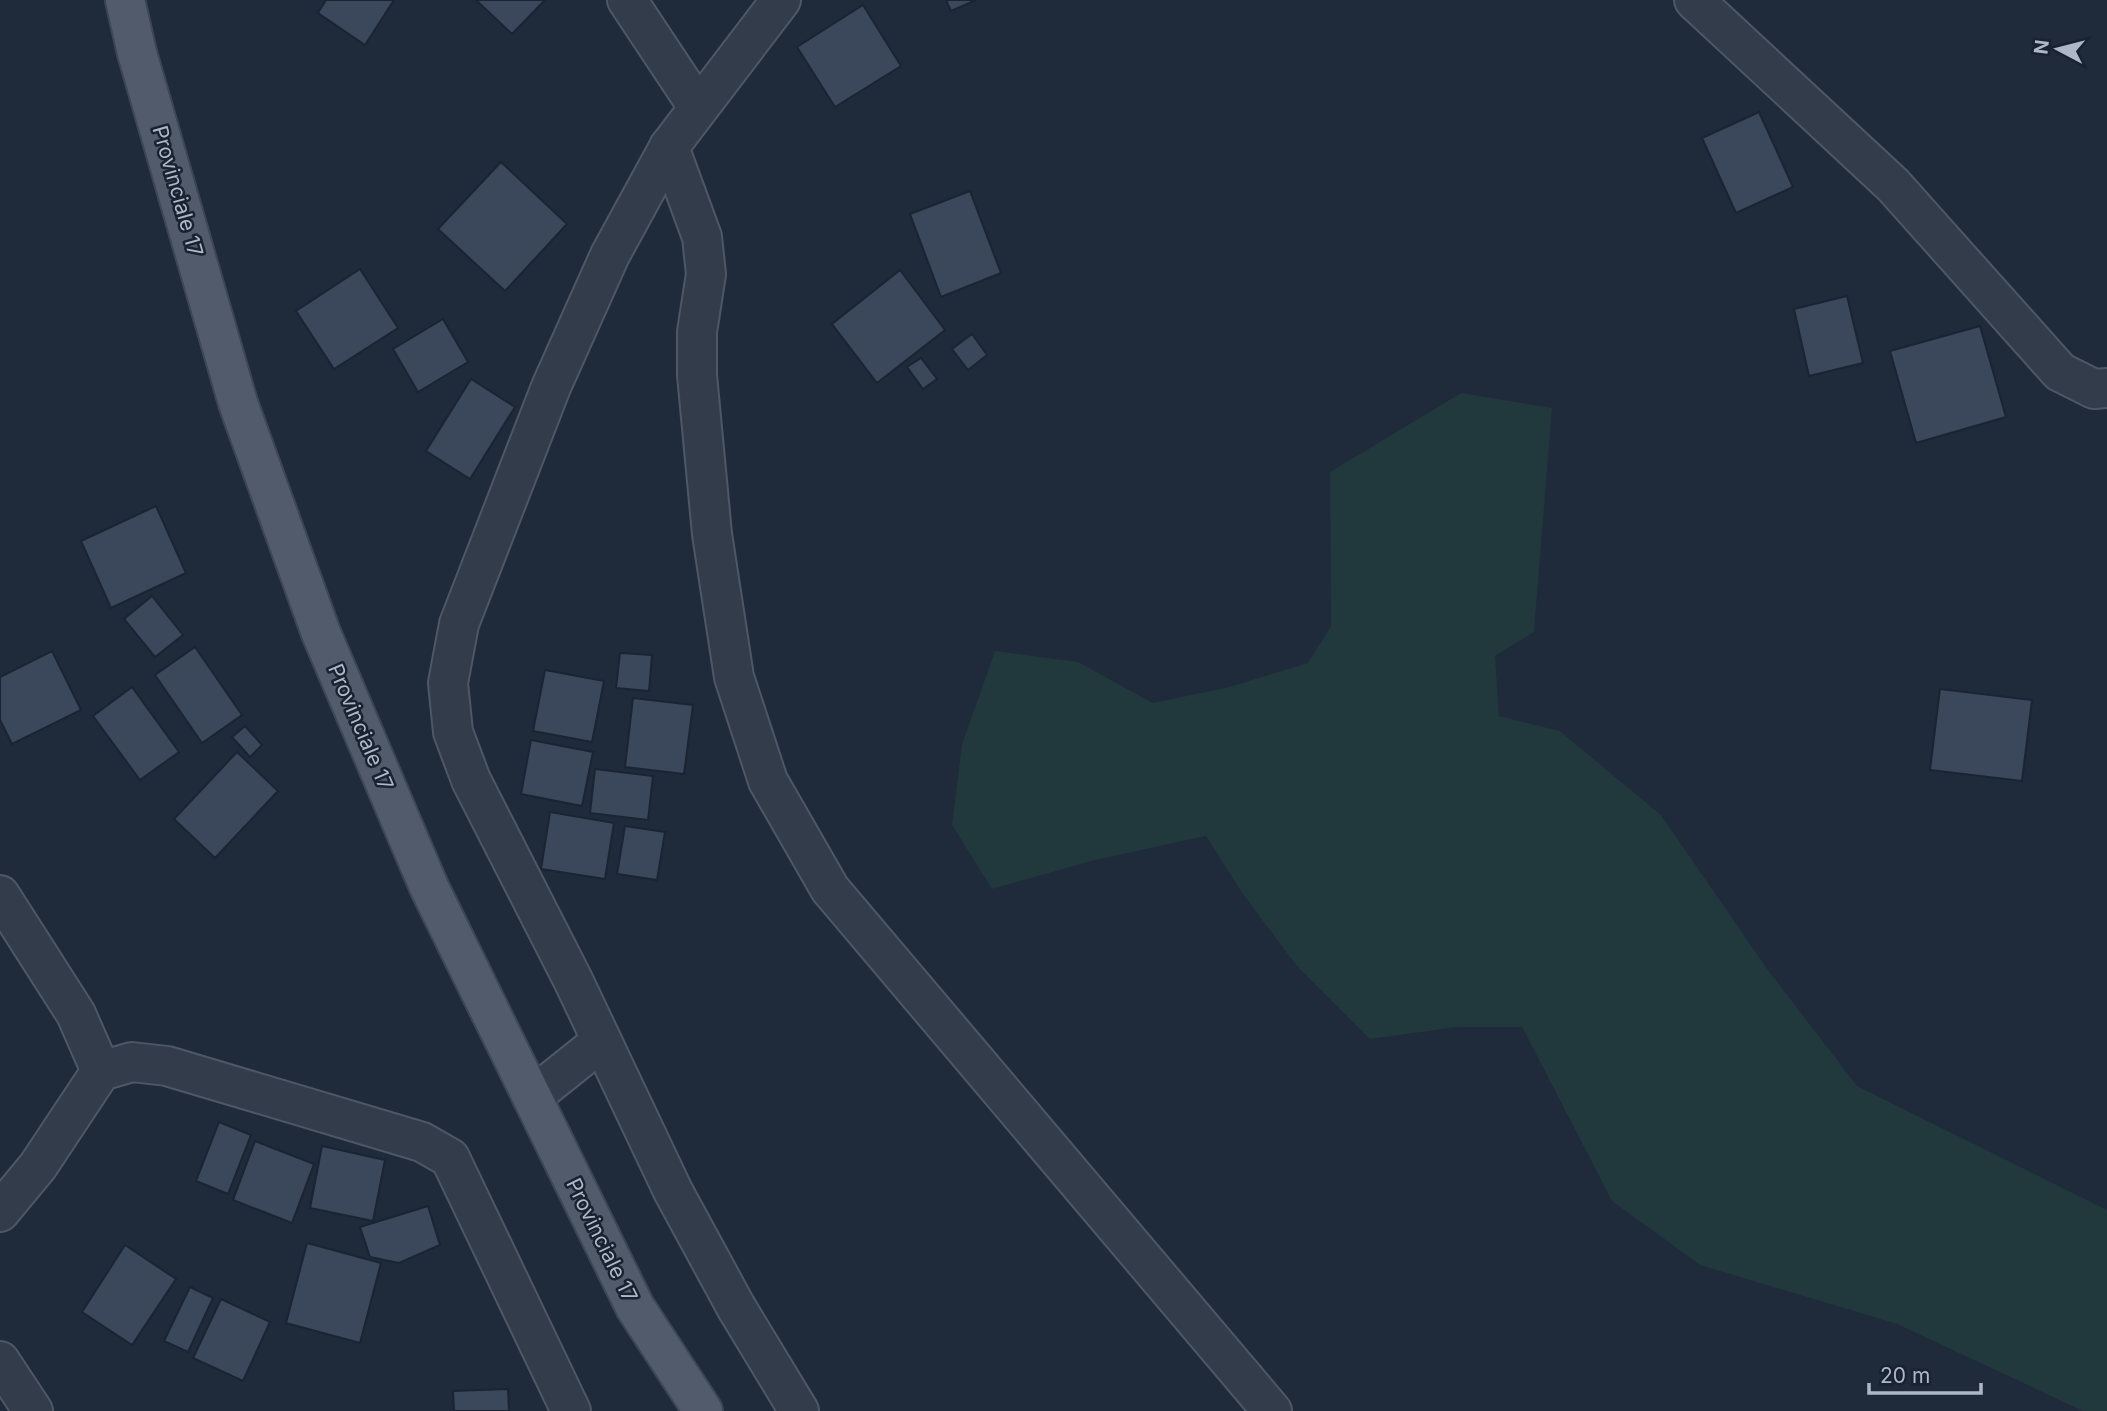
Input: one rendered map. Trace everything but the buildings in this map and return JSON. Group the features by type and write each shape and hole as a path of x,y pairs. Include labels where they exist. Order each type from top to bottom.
{"main road":[{"name":"Provinciale 17","path":"125,0 137,53 238,403 321,634 429,887 635,1307 698,1410"}],"street":[{"path":"627,0 698,107"},
{"path":"781,0 669,147 610,255 551,387 459,624 448,683 453,732 471,780 602,1041 673,1191 736,1307 799,1411"},
{"path":"1694,0 1893,185 2060,372 2094,389 2107,388"},
{"path":"669,147 702,237 706,274 698,332 697,375 712,534 734,677 768,781 830,890 1272,1411"},
{"path":"0,895 76,1014 101,1071"},
{"path":"532,1097 602,1041"},
{"path":"0,1212 38,1166 101,1071 132,1062 167,1066 422,1142 450,1158 571,1411"},
{"path":"0,1361 33,1411"}],"green space":[{"path":"1461,393 1552,408 1534,632 1495,656 1499,716 1560,731 1661,815 1768,970 1857,1086 2107,1210 2107,1411 2083,1411 1897,1324 1700,1265 1612,1201 1522,1027 1458,1027 1370,1039 1296,965 1242,893 1206,836 1095,860 992,889 952,825 962,744 995,651 1078,662 1153,703 1229,687 1308,663 1331,626 1330,472"}]}
